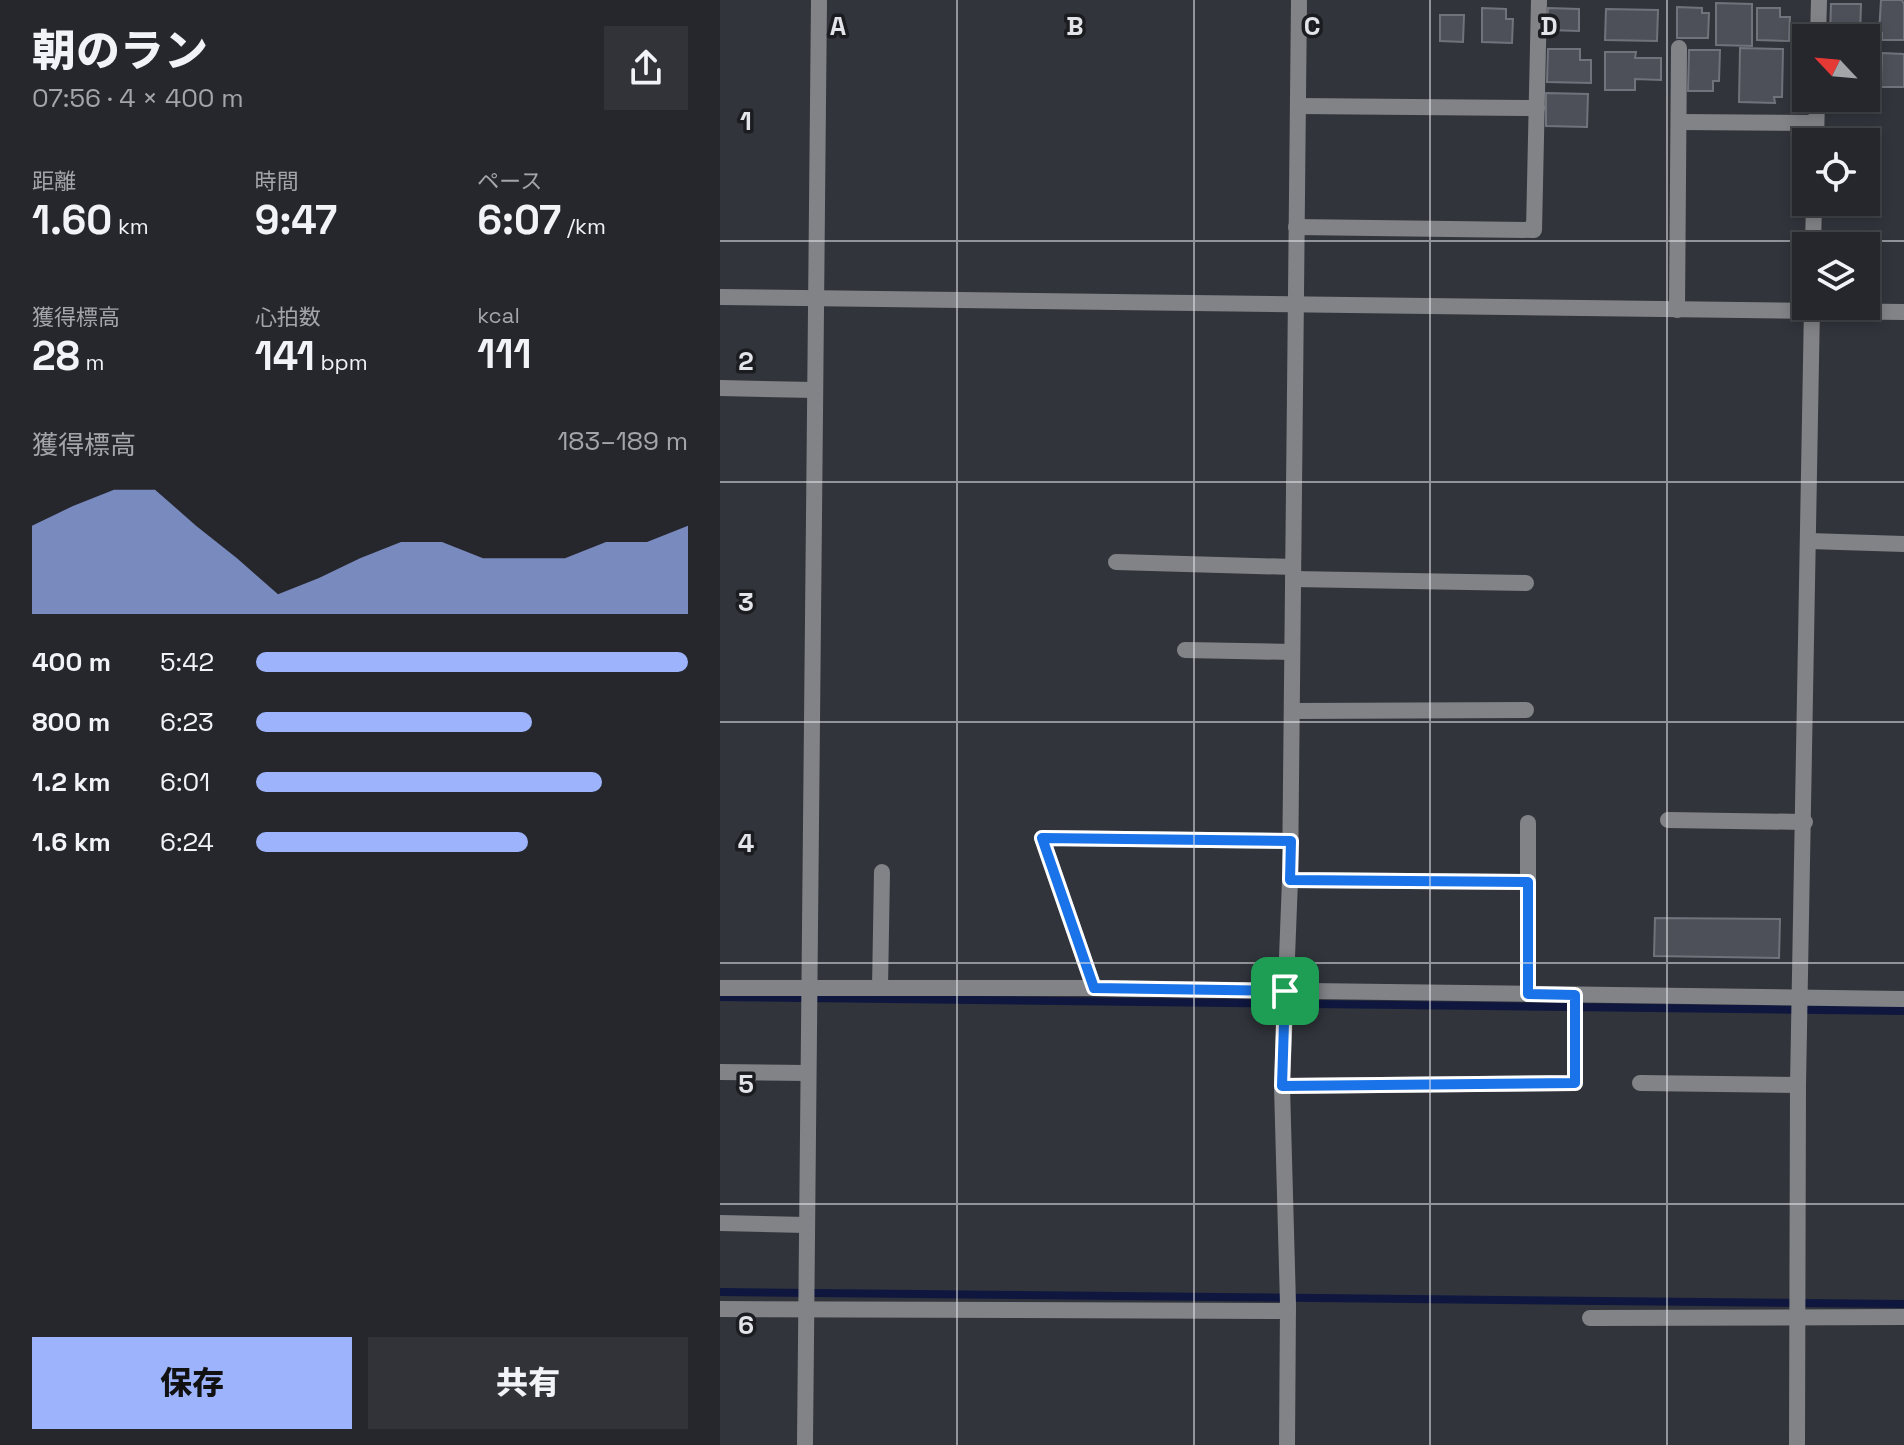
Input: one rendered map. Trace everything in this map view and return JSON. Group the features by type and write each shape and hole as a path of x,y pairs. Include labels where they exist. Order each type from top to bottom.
{"street":[{"path":"805,1443 819,0"},
{"path":"1287,1445 1288,1302 1282,1086 1291,841 1299,0"},
{"path":"1296,227 1534,230 1539,0"},
{"path":"1818,24 1819,0"},
{"path":"1677,310 1679,48"},
{"path":"1298,106 1537,108"},
{"path":"1816,112 1816,128"},
{"path":"1679,122 1816,123"},
{"path":"720,297 1792,309"},
{"path":"1880,311 1904,312"},
{"path":"1797,1445 1798,1085 1812,320"},
{"path":"720,388 815,390"},
{"path":"1809,541 1904,544"},
{"path":"1116,562 1526,583"},
{"path":"1185,650 1292,652"},
{"path":"1292,711 1526,710"},
{"path":"1668,820 1805,822"},
{"path":"1528,823 1528,994"},
{"path":"1094,988 1042,838 1291,841"},
{"path":"880,988 882,872"},
{"path":"1290,880 1528,882"},
{"path":"720,988 808,994 880,988 1094,988 1285,1001 1528,994 1575,1004 1800,1006 1904,999"},
{"path":"1282,1086 1575,1083 1575,1004"},
{"path":"720,1072 807,1073"},
{"path":"1640,1083 1798,1085"},
{"path":"720,1223 806,1225"},
{"path":"720,1309 806,1298 1288,1302"},
{"path":"1590,1318 1798,1309 1904,1317"}],"building":[{"path":"1881,0 1902,0 1904,40 1882,40"},
{"path":"1716,3 1752,4 1752,46 1716,45"},
{"path":"1831,4 1861,4 1860,24 1830,24"},
{"path":"1677,7 1702,8 1702,13 1709,13 1708,38 1677,38"},
{"path":"1482,8 1506,9 1506,19 1513,19 1512,43 1482,42"},
{"path":"1548,8 1579,9 1579,31 1547,30"},
{"path":"1757,8 1780,8 1780,17 1790,17 1789,41 1757,40"},
{"path":"1606,9 1658,10 1657,41 1605,40"},
{"path":"1440,15 1464,15 1463,42 1440,41"},
{"path":"1740,48 1783,49 1782,97 1774,97 1775,103 1739,102"},
{"path":"1548,49 1580,49 1580,60 1591,60 1591,83 1547,82"},
{"path":"1689,50 1720,50 1719,81 1713,81 1713,91 1688,91"},
{"path":"1605,52 1636,52 1635,58 1661,58 1661,80 1635,79 1635,90 1605,90"},
{"path":"1882,53 1904,54 1904,87 1881,87"},
{"path":"1546,93 1588,94 1587,127 1546,126"},
{"path":"1655,918 1780,919 1779,958 1654,956"}],"waterway":[{"path":"720,997 1904,1011"},
{"path":"720,1292 1904,1304"}],"route":[{"path":"1042,838 1291,841 1290,880 1528,882 1528,994 1575,995 1575,1083 1282,1086 1285,991 1094,988 1042,838"}]}
